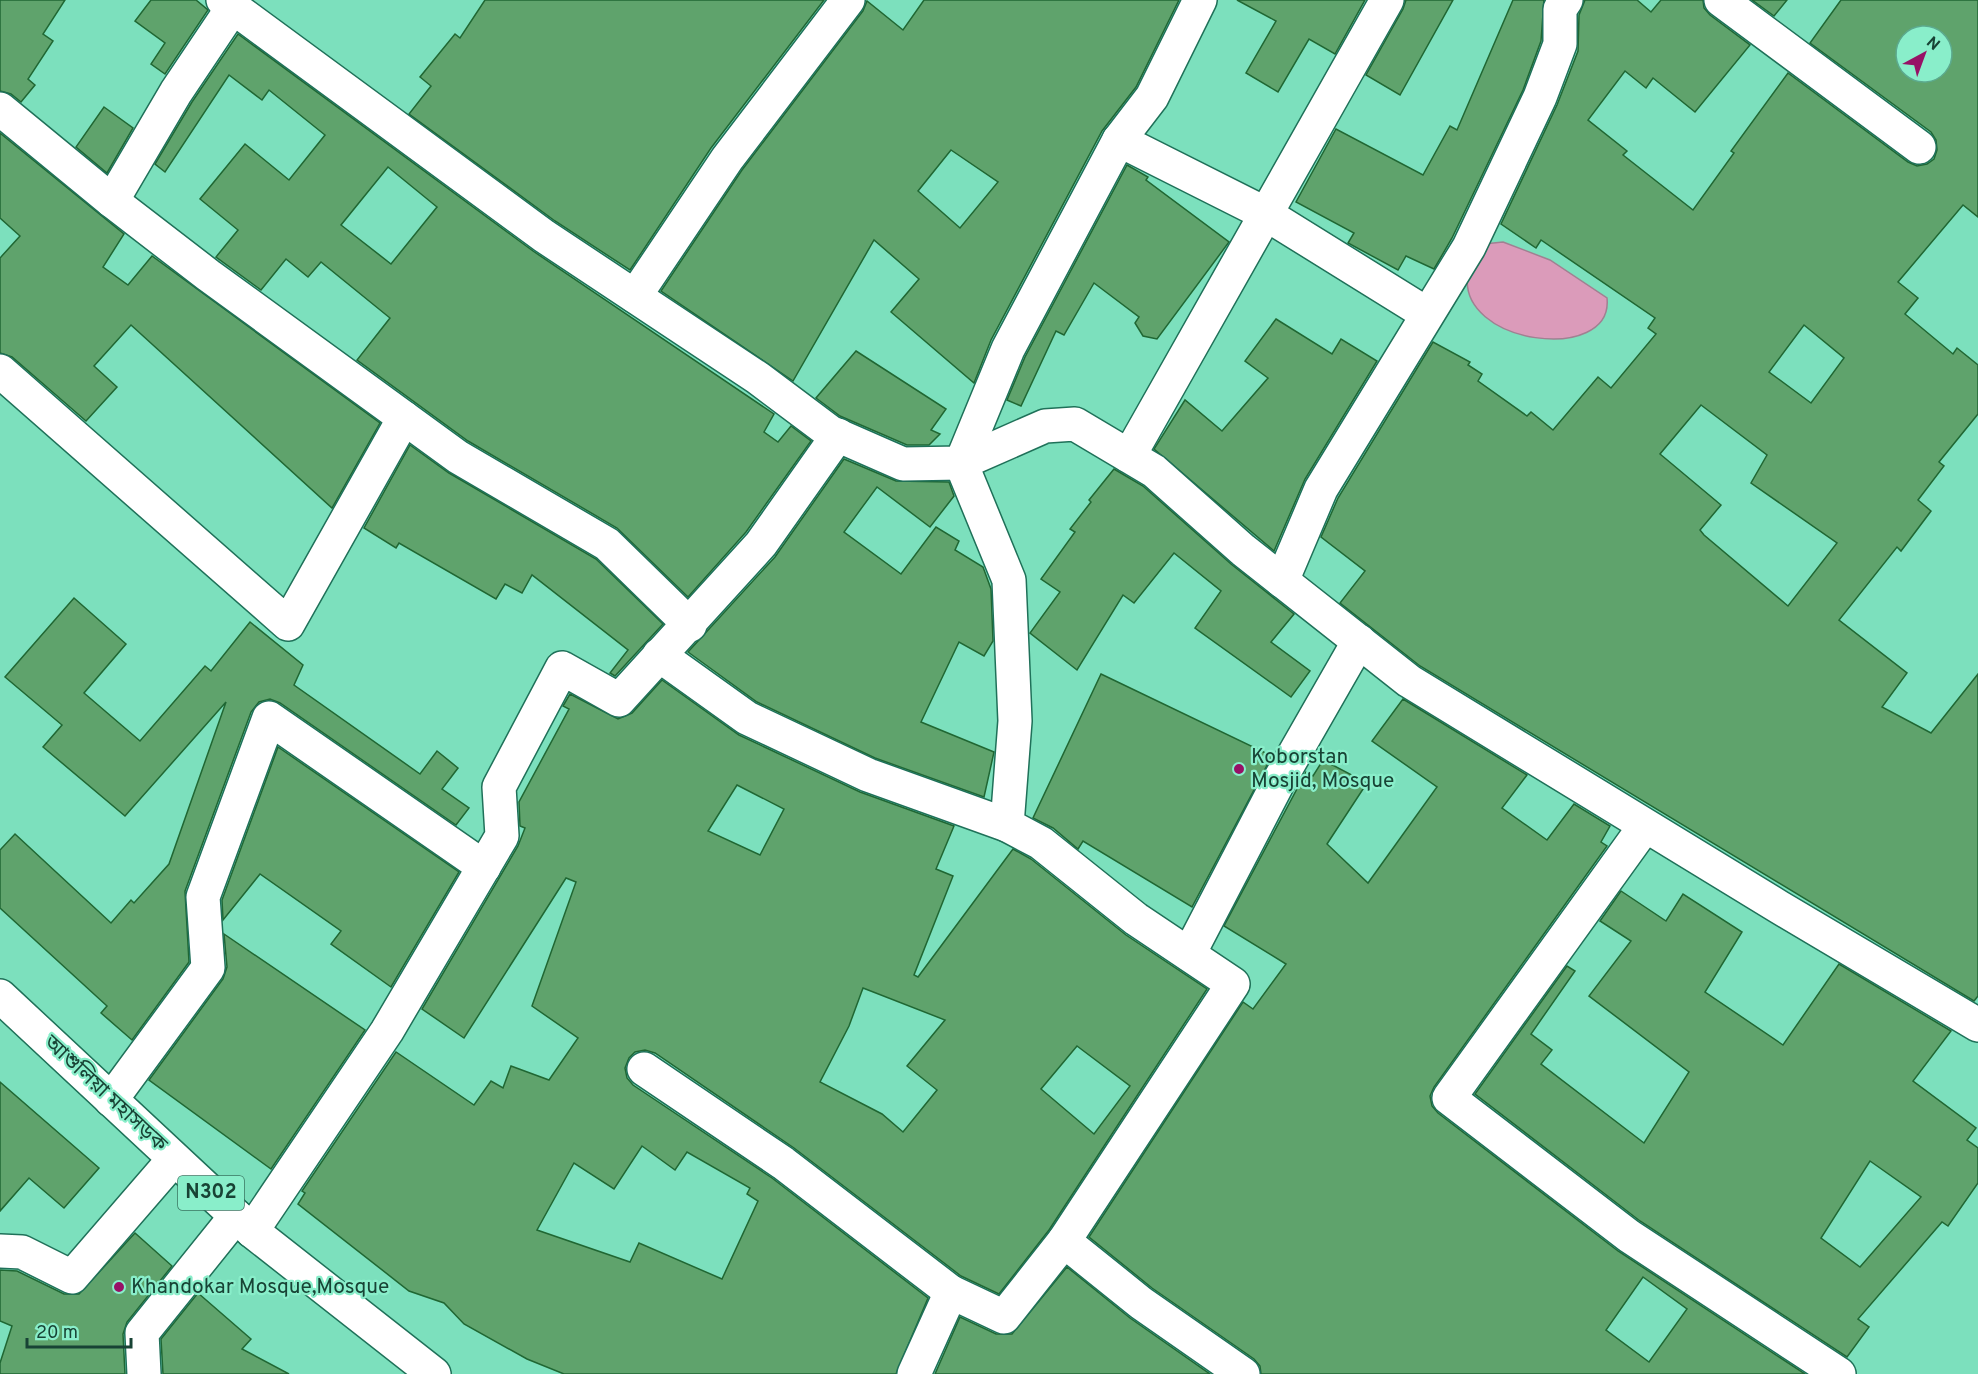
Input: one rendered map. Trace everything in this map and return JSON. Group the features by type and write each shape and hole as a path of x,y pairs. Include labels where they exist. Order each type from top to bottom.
{"main road":[{"path":"635,296 727,159 848,0"},
{"path":"1007,825 1016,721 1009,580 961,463 1008,349 1119,140 1152,97 1200,0"},
{"path":"1129,456 1387,0"},
{"path":"1282,581 1321,489 1469,247 1540,97 1560,44 1560,9 1566,0"},
{"path":"1721,0 1919,147"},
{"path":"112,201 230,3 544,236 838,435 903,464 961,463 1045,426 1075,424 1154,471 1282,581 1409,681 1978,1025"},
{"path":"0,109 112,201 458,457 607,544 690,625"},
{"path":"1119,140 1266,214 1427,314"},
{"path":"0,372 288,624 404,418"},
{"path":"144,1374 142,1333 244,1224 387,1031 502,836 499,787 562,668 619,700 659,655 690,625 761,544 838,435"},
{"path":"1189,954 1280,779 1359,641"},
{"path":"644,1070 783,1162 951,1292 1004,1317 1064,1241 1233,984 1136,919 1041,843 1007,825 868,775 747,718 659,655"},
{"path":"111,1100 208,968 203,897 269,718 484,867"},
{"path":"1646,826 1449,1098 1629,1236 1839,1374"},
{"name":"আশুলিয়া মহাসড়ক","path":"0,996 244,1224 434,1374"},
{"path":"0,1251 22,1251 72,1277 174,1159"},
{"path":"1064,1241 1141,1303 1243,1374"},
{"path":"914,1374 951,1292"}],"shaded area":[{"path":"1503,242 1550,260 1607,298 1603,319 1586,332 1563,339 1535,338 1508,330 1485,317 1471,297 1468,273 1484,244"}],"building":[{"path":"0,0 65,0 43,34 53,41 28,79 35,85 21,102 11,94 0,91"},
{"path":"151,0 196,0 208,10 165,74 151,64 165,43 135,21"},
{"path":"485,0 824,0 711,148 630,270 555,221 409,114 431,86 420,77 455,34 460,38"},
{"path":"924,0 1179,0 1136,87 1102,131 991,340 974,383 891,312 919,279 874,240 793,381 661,291 742,170 863,11 867,1 903,30","holes":["951,150 998,182 960,228 918,191"]},
{"path":"1237,0 1365,0 1335,54 1309,39 1278,92 1246,73 1276,21"},
{"path":"1406,0 1453,0 1400,95 1366,75"},
{"path":"1513,0 1544,0 1541,41 1523,90 1452,238 1434,269 1406,256 1398,270 1348,243 1354,233 1296,202 1336,129 1423,175 1450,126 1457,130"},
{"path":"1585,0 1637,0 1651,12 1661,0 1703,0 1704,8 1710,15 1750,45 1695,112 1653,78 1646,88 1625,71 1588,120 1627,151 1623,155 1693,210 1734,153 1731,151 1788,73 1908,162 1917,166 1927,164 1934,159 1937,150 1936,140 1931,132 1810,43 1841,0 1978,0 1978,217 1963,205 1898,282 1918,298 1905,314 1953,354 1957,348 1978,365 1978,414 1939,462 1944,466 1918,500 1931,511 1901,551 1897,547 1839,620 1907,673 1882,707 1931,733 1978,674 1978,996 1974,1001 1420,666 1340,603 1365,571 1321,537 1338,498 1433,342 1470,362 1468,365 1482,374 1478,381 1527,416 1531,412 1553,430 1598,377 1611,388 1656,334 1648,328 1655,318 1541,240 1536,248 1501,224 1557,105 1578,51 1579,15","holes":["1804,325 1844,358 1811,403 1769,372","1701,405 1767,455 1751,483 1837,543 1788,606 1704,535 1700,530 1721,505 1660,454"]},
{"path":"1752,0 1787,0 1774,16"},
{"path":"238,34 533,251 774,414 764,432 778,442 791,426 811,441 746,532 688,597 617,528 468,441 357,360 390,318 321,262 308,277 286,259 261,290 216,257 238,230 200,199 245,144 289,180 325,135 269,90 262,100 229,75 165,172 155,164 192,102","holes":["388,167 437,207 391,264 341,225"]},
{"path":"104,107 133,128 107,173 76,147"},
{"path":"0,133 124,234 103,267 128,285 152,256 380,423 332,508 131,325 94,366 117,387 86,421 12,357 0,353 0,258 20,236 0,218"},
{"path":"1127,165 1148,177 1146,180 1229,242 1157,339 1143,336 1135,323 1139,317 1094,283 1064,335 1056,331 1021,406 1007,400 1025,357"},
{"path":"1276,319 1332,354 1341,339 1377,361 1305,479 1274,551 1154,449 1185,400 1222,431 1268,378 1245,361"},
{"path":"856,351 946,409 931,430 940,434 929,445 907,445 840,416 816,398"},
{"path":"410,445 449,473 596,559 663,624 615,676 610,673 628,650 532,575 522,593 505,584 496,599 399,543 396,548 364,528"},
{"path":"844,459 896,481 949,482 954,496 930,527 877,487 844,532 901,574 936,527 959,541 955,550 983,567 991,589 993,641 984,656 959,642 921,722 994,752 984,797 875,758 757,702 688,652 775,557"},
{"path":"1114,469 1143,486 1231,564 1294,614 1271,642 1310,671 1291,697 1195,628 1221,591 1174,553 1134,603 1123,595 1077,670 1030,633 1060,592 1041,579 1075,532 1070,529 1091,502 1089,500"},
{"path":"74,598 126,644 84,693 140,741 205,666 211,671 250,622 303,665 294,685 420,774 437,751 458,768 442,789 469,808 456,825 280,703 270,699 259,702 251,712 185,891 189,962 132,1040 101,1013 107,1006 0,908 0,850 15,834 111,923 131,900 134,903 169,864 226,702 125,816 43,747 62,725 5,677"},
{"path":"1101,674 1272,756 1192,907 1083,841 1078,849 1053,828 1033,818"},
{"path":"662,680 739,735 860,792 954,826 936,869 953,876 914,975 918,977 1013,849 1031,859 1126,935 1207,989 1049,1230 999,1294 961,1276 794,1148 655,1053 645,1050 635,1052 629,1058 625,1068 627,1078 633,1085 772,1178 928,1298 896,1374 564,1374 527,1359 464,1324 444,1303 409,1291 298,1204 305,1193 302,1191 396,1052 474,1105 491,1081 503,1088 511,1066 549,1080 578,1038 532,1006 576,882 566,878 464,1038 422,1009 518,846 525,828 520,826 519,802 569,709 563,706 570,694 618,719 632,713","holes":["737,785 784,809 760,855 708,831","863,988 945,1020 907,1066 937,1090 903,1132 882,1114 820,1082 849,1026","1077,1046 1130,1086 1094,1134 1041,1089","642,1146 675,1170 687,1152 750,1188 747,1194 758,1201 722,1279 639,1243 630,1262 537,1230 574,1163 614,1189"]},
{"path":"1403,699 1527,775 1502,808 1547,840 1574,804 1610,826 1601,842 1607,846 1434,1087 1430,1096 1432,1106 1438,1113 1618,1251 1805,1374 1261,1374 1260,1366 1254,1359 1152,1288 1089,1237 1243,1002 1253,1009 1286,964 1224,926 1306,772 1313,776 1323,760 1367,783 1327,844 1368,883 1437,787 1372,741","holes":["1643,1277 1687,1309 1649,1362 1606,1330"]},
{"path":"278,747 459,872 391,987 331,944 341,931 260,874 223,920 222,900"},
{"path":"1621,891 1666,921 1683,894 1742,932 1705,992 1783,1045 1839,964 1951,1031 1913,1081 1976,1128 1967,1140 1978,1148 1978,1183 1948,1226 1942,1222 1858,1319 1869,1327 1847,1357 1640,1221 1475,1094 1567,966 1575,971 1531,1034 1552,1050 1541,1064 1644,1143 1689,1072 1589,996 1631,941 1600,921","holes":["1870,1161 1921,1197 1860,1267 1821,1238"]},
{"path":"224,934 365,1030 271,1169 149,1080 223,979 227,967"},
{"path":"0,1082 99,1168 64,1208 29,1178 0,1211"},
{"path":"135,1233 172,1266 127,1322 123,1334 125,1374 0,1374 0,1363 12,1326 0,1321 0,1270 17,1271 64,1294 79,1294"},
{"path":"1067,1267 1130,1318 1210,1374 935,1374 960,1317 996,1334 1012,1334"},
{"path":"198,1293 251,1339 242,1349 289,1374 163,1374 161,1339"}],"place":[{"name":"Koborstan Mosjid, Mosque","path":"1239,769"},
{"name":"Khandokar Mosque,Mosque","path":"119,1287"}]}
